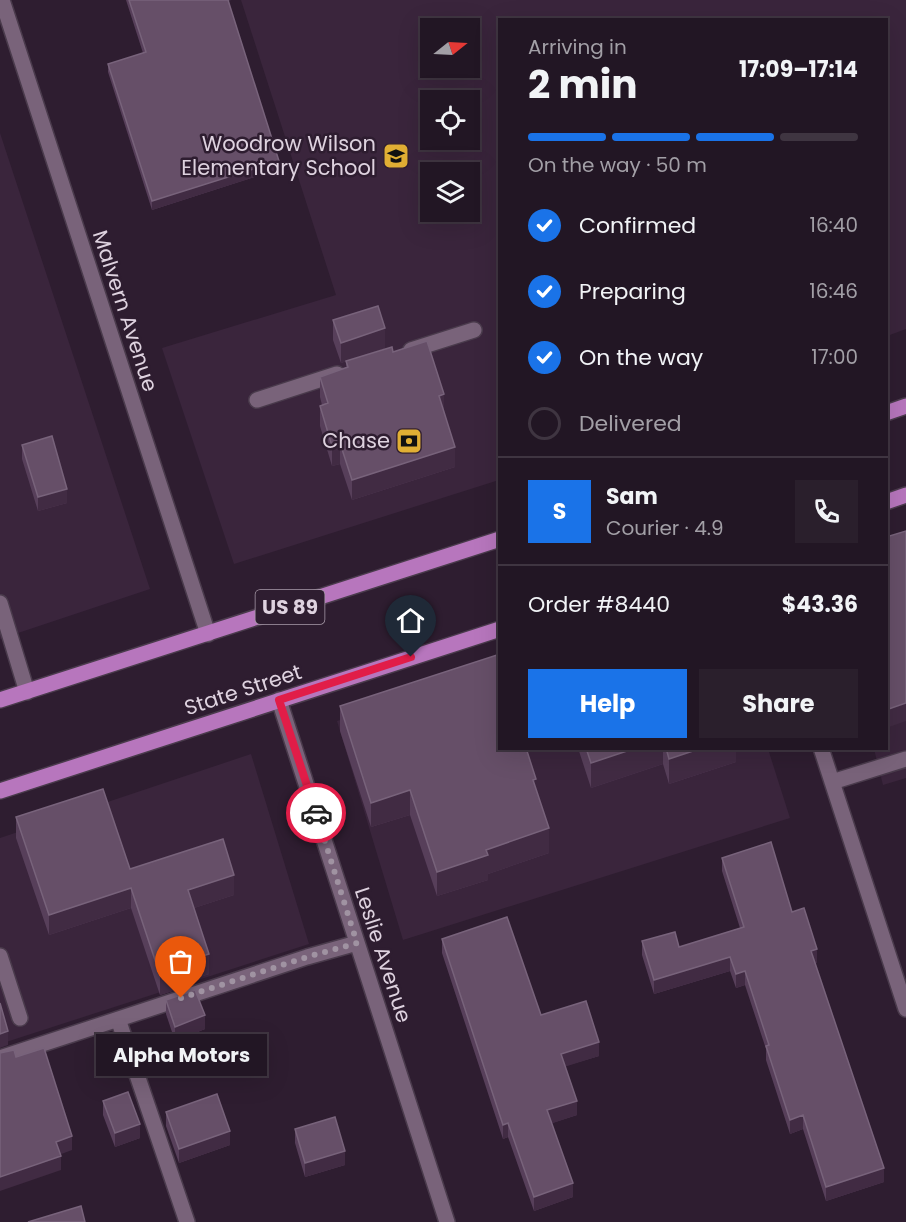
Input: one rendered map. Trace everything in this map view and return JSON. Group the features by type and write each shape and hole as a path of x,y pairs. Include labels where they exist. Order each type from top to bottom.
{"main road":[{"path":"888,412 906,406"},
{"path":"888,500 906,495"},
{"name":"US 89","path":"0,700 498,540"},
{"name":"State Street","path":"0,791 498,630"}],"street":[{"name":"Malvern Avenue","path":"2,0 208,634"},
{"path":"398,354 474,330"},
{"path":"256,400 354,369"},
{"path":"0,603 27,692"},
{"name":"Leslie Avenue","path":"279,700 447,1222"},
{"path":"822,750 906,1009"},
{"path":"832,782 906,759"},
{"path":"0,1058 307,957 357,943"},
{"path":"0,956 20,1018"},
{"path":"118,1019 186,1222"}],"shaded area":[{"path":"241,0 906,0 906,329 888,336 888,18 498,18 498,480 234,564 162,348 336,295"},
{"path":"0,133 150,589 0,639"},
{"path":"906,537 906,778 883,785 874,750 888,750 888,543"},
{"path":"498,669 498,750 768,750 790,818 403,940 337,721"},
{"path":"251,754 309,944 0,1044 0,838"}],"building":[{"path":"129,0 228,0 279,161 152,201 108,64 146,52"},
{"path":"378,306 385,328 341,343 333,320"},
{"path":"427,341 444,394 439,396 455,447 352,480 340,443 332,446 320,406 328,403 320,377 348,367 346,361 392,347 393,352"},
{"path":"52,436 67,489 38,497 22,445"},
{"path":"906,531 906,703 888,709 888,536"},
{"path":"498,655 498,750 527,750 536,779 533,780 549,828 486,850 488,855 437,872 410,790 371,803 340,706"},
{"path":"587,750 630,750 591,763"},
{"path":"667,750 696,750 669,759"},
{"path":"103,789 130,869 223,839 234,875 188,890 209,954 186,961 188,966 160,975 131,888 49,915 16,817"},
{"path":"771,842 792,912 804,908 817,949 811,951 884,1168 826,1187 803,1115 790,1120 745,971 736,974 730,957 654,980 642,941 675,932 679,947 744,927 722,858"},
{"path":"507,917 541,1015 586,1001 599,1042 561,1054 577,1101 547,1110 573,1183 534,1197 508,1123 503,1125 442,939"},
{"path":"195,990 205,1015 175,1027 166,1000"},
{"path":"0,1003 8,1031 0,1034"},
{"path":"44,1048 72,1136 56,1142 61,1156 0,1177 0,1053 14,1050 16,1057"},
{"path":"128,1092 140,1124 115,1133 103,1101"},
{"path":"217,1094 230,1131 179,1149 166,1112"},
{"path":"335,1117 345,1151 305,1163 295,1129"},
{"path":"81,1206 85,1222 28,1222"}],"way so far":[{"path":"181,998 357,943 316,813"}],"place":[{"name":"Woodrow Wilson Elementary School","path":"396,156"},
{"name":"Chase","path":"409,441"},
{"name":"Alpha Motors","path":"181,998"}],"route":[{"path":"316,813 279,700 411,657"}]}
